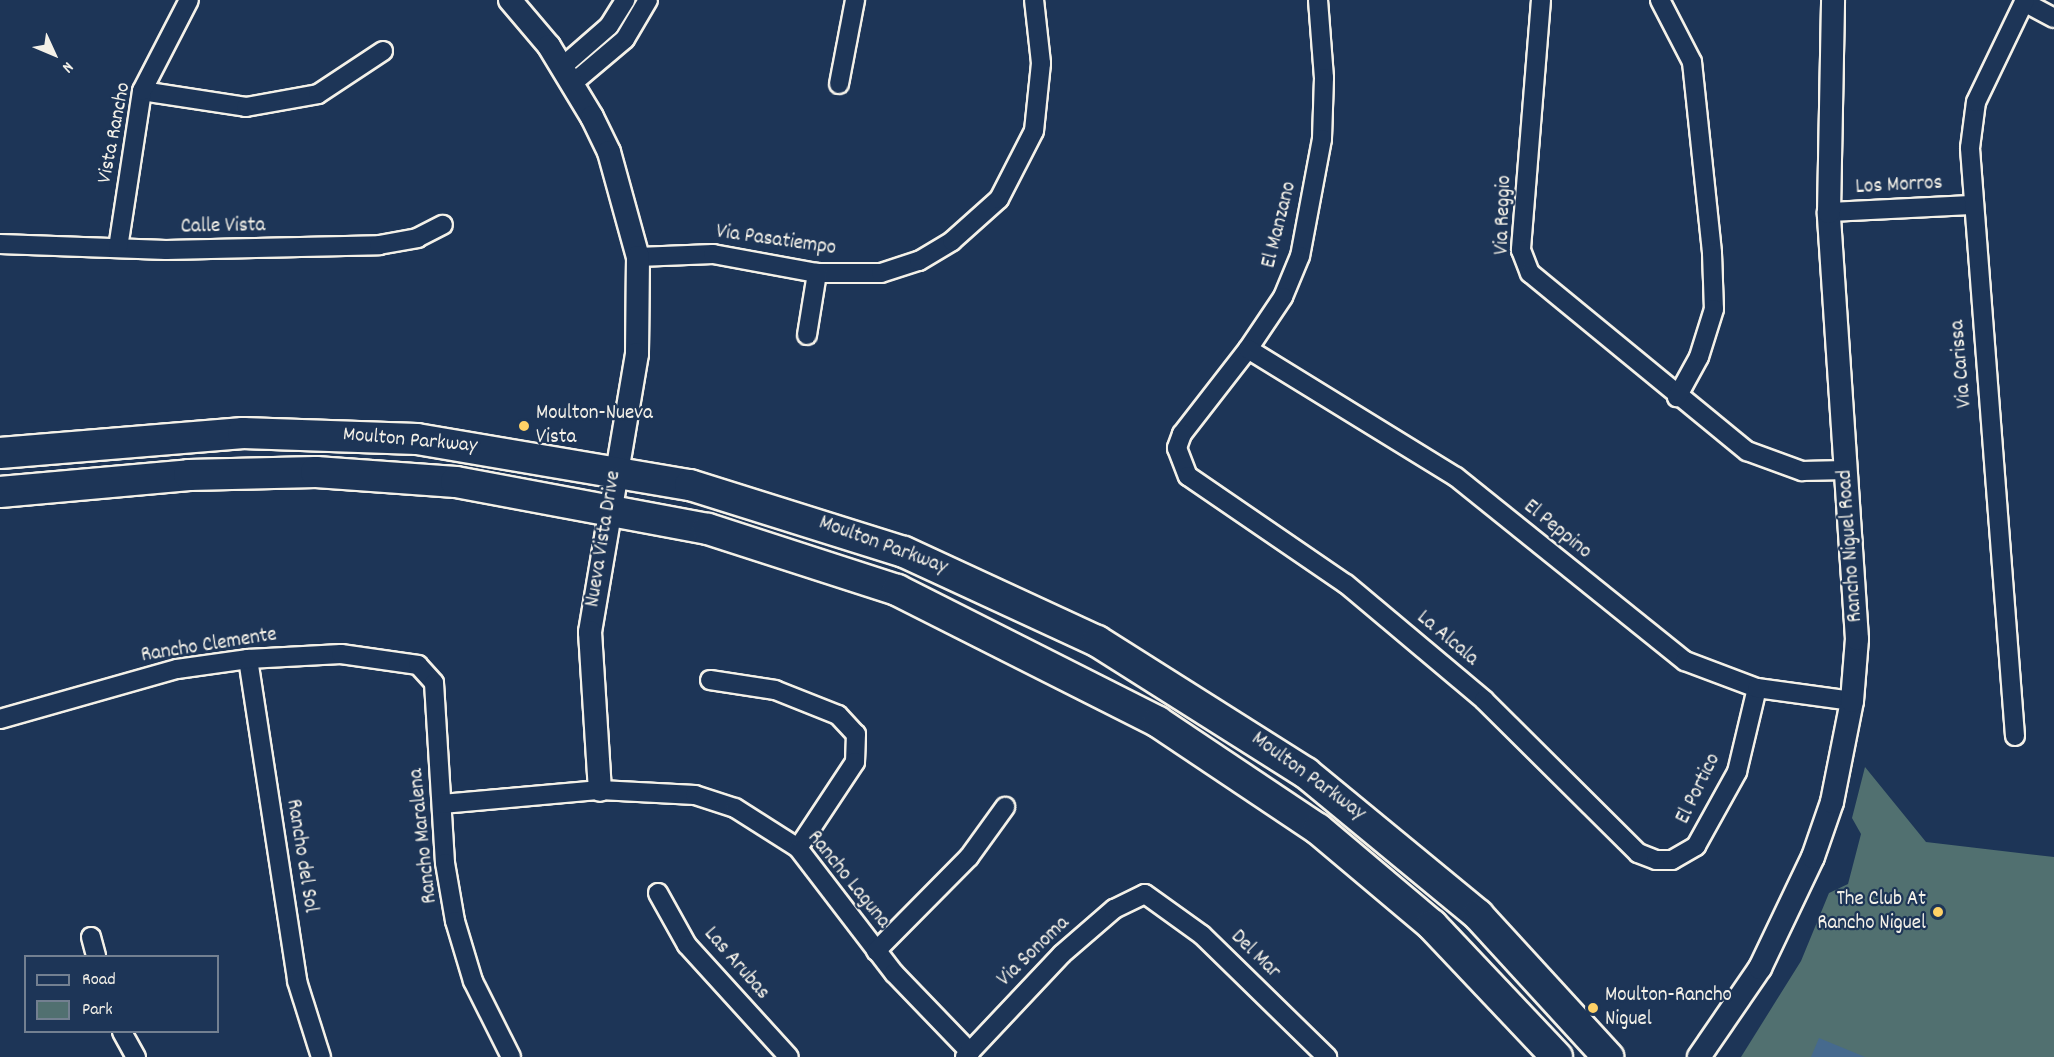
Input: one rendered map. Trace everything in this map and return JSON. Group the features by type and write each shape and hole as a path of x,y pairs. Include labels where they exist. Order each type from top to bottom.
{"main road":[{"name":"Moulton Parkway","path":"0,453 187,436 327,435 417,439 690,485 904,552 1039,610 1157,676 1306,773 1417,859 1529,964 1608,1057"},
{"name":"Moulton Parkway","path":"0,492 189,475 316,472 526,492 606,512 708,529 897,590 1158,722 1309,822 1376,876 1490,982 1557,1057"}],"street":[{"name":"Vista Rancho","path":"118,248 142,92 189,0"},
{"name":"Nueva Vista Drive","path":"510,0 568,75 609,152 638,257 637,354 606,512 590,633 600,790"},
{"path":"568,75 625,39 648,0"},
{"path":"840,84 855,0"},
{"name":"Via Pasatiempo","path":"638,257 713,254 817,273 881,273 919,261 982,218 999,199 1034,131 1040,99 1034,0"},
{"name":"El Manzano","path":"1180,462 1182,435 1248,350 1282,297 1300,256 1322,139 1324,78 1318,0"},
{"name":"Via Reggio","path":"1541,0 1523,262 1553,298 1747,451 1802,471 1846,470"},
{"path":"1660,0 1692,62 1712,253 1714,309 1699,357 1677,398"},
{"name":"Rancho Niguel Road","path":"1700,1057 1760,968 1813,858 1832,802 1852,701 1857,639 1829,212 1833,0"},
{"path":"2025,1 2054,18"},
{"name":"Via Carissa","path":"2015,736 1972,205 1976,102 2025,1"},
{"path":"568,75 623,4 638,17"},
{"path":"142,92 246,107 318,94 383,51"},
{"name":"Los Morros","path":"1829,212 1972,205"},
{"name":"Calle Vista","path":"0,244 118,248 380,245 423,236 443,225"},
{"path":"807,335 817,273"},
{"name":"El Peppino","path":"1248,350 1439,465 1685,661 1757,688 1852,701"},
{"name":"La Alcala","path":"1180,462 1201,486 1346,584 1484,699 1638,853 1672,860"},
{"name":"Rancho Clemente","path":"0,718 177,669 248,659 341,654 405,661 428,672"},
{"name":"Rancho del Sol","path":"248,659 297,981 321,1057"},
{"name":"Rancho Maralena","path":"428,672 434,684 442,804 455,921 473,981 511,1057"},
{"path":"710,680 775,690 838,715 856,734 855,762 798,848"},
{"name":"El Portico","path":"1672,860 1696,846 1737,772 1757,688"},
{"name":"Rancho Laguna","path":"442,804 600,790 694,795 735,808 798,848 876,951 968,1054"},
{"path":"876,951 969,857 1005,807"},
{"name":"Las Arubas","path":"658,893 687,945 789,1057"},
{"name":"Via Sonoma","path":"968,1054 1062,954 1114,909 1145,894"},
{"name":"Del Mar","path":"1145,894 1202,935 1327,1057"},
{"path":"92,936 96,955"},
{"path":"123,1033 135,1057"}],"green space":[{"name":"The Club At Rancho Niguel","path":"1865,767 1926,842 2054,857 2054,1057 1741,1057 1801,961 1829,893 1848,884 1861,834 1852,818"}],"water":[{"path":"1819,1038 1865,1057 1811,1057"}],"place":[{"name":"Moulton-Nueva Vista","path":"524,426"},
{"name":"The Club At Rancho Niguel","path":"1938,912"},
{"name":"Moulton-Rancho Niguel","path":"1593,1008"}]}
